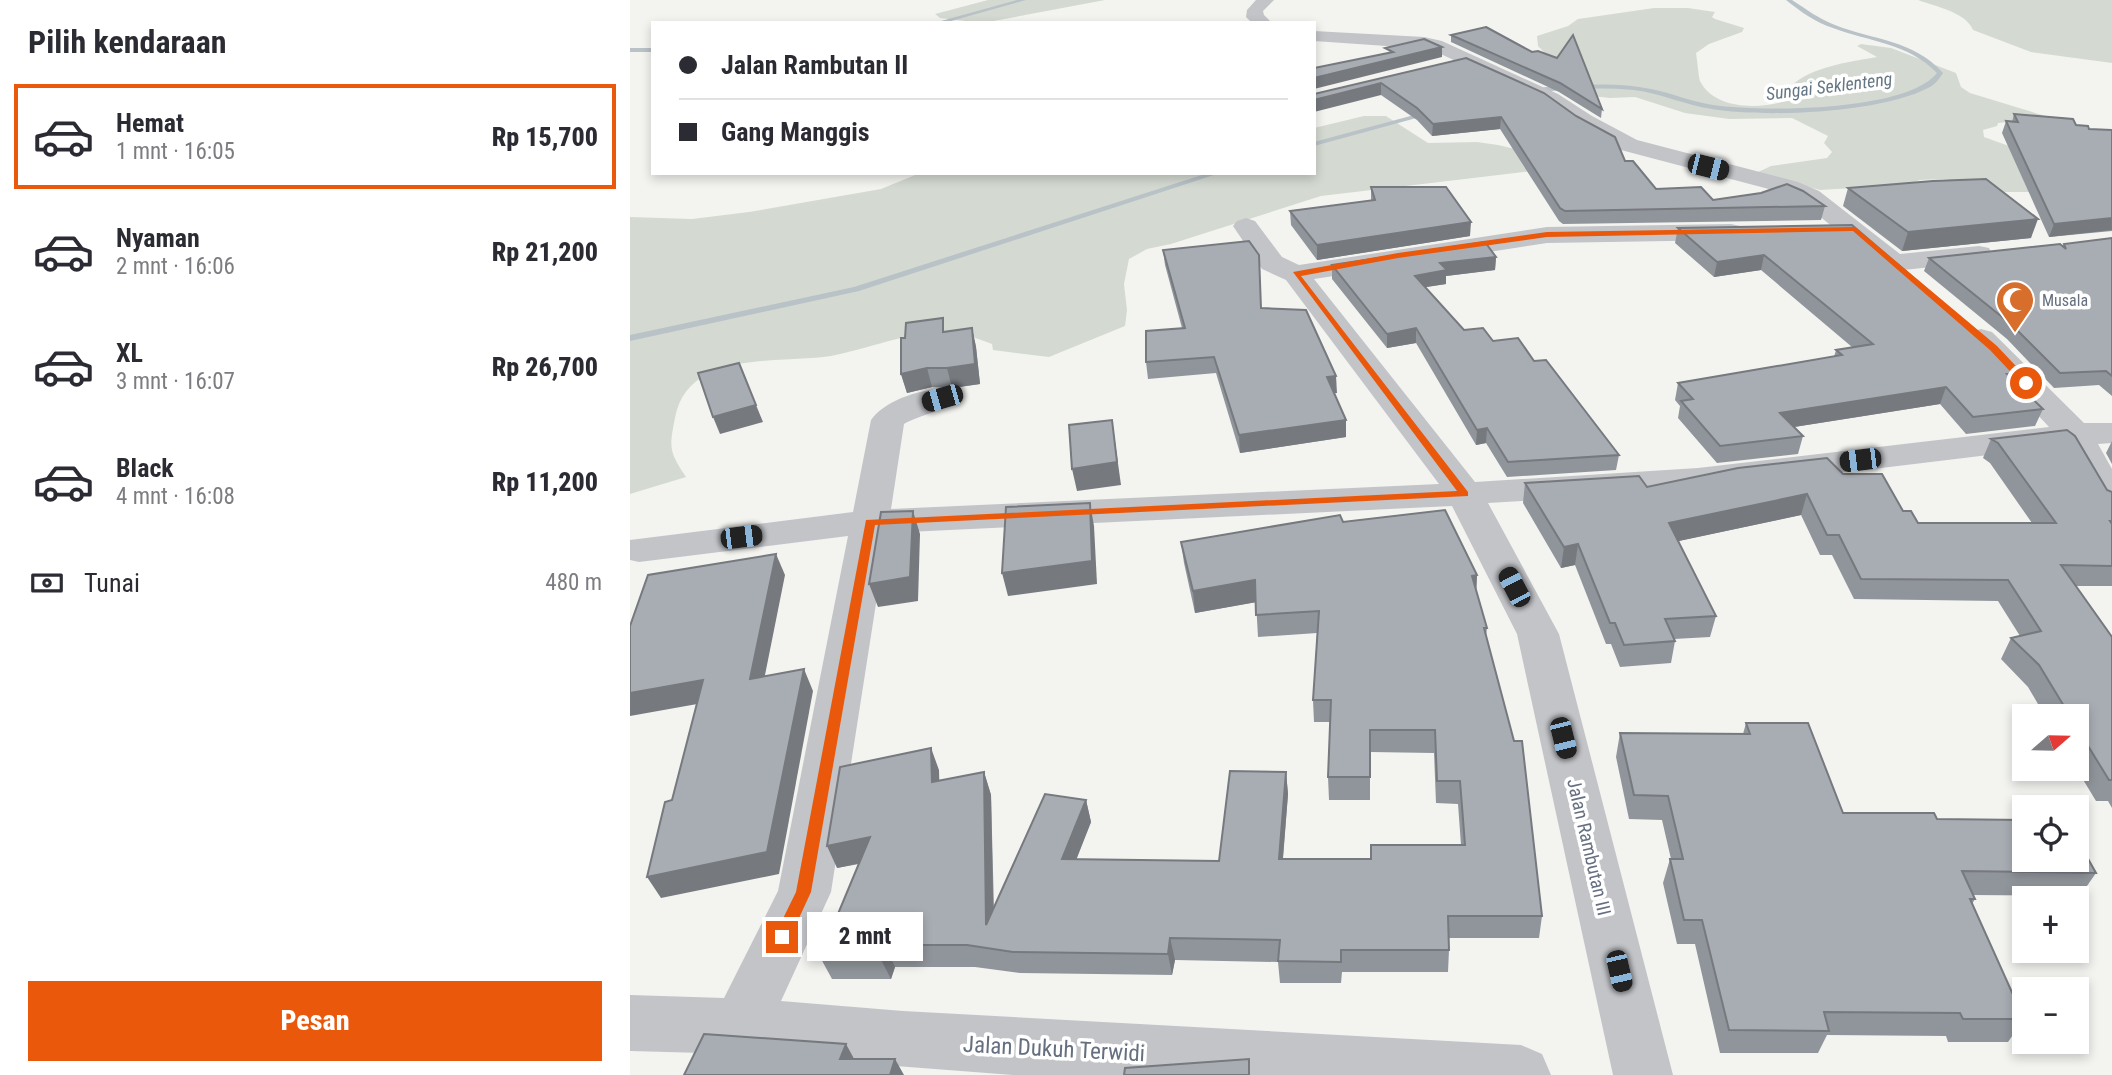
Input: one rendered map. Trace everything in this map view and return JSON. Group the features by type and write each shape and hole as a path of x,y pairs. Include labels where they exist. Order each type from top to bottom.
{"street":[{"path":"1260,21 1255,17 1255,10 1266,0"},
{"path":"1316,36 1424,42 1551,98 1584,121 1629,145 1789,187 1810,196 1855,229 1924,288"},
{"path":"1441,66 1466,60"},
{"name":"Jalan Rambutan III","path":"1246,226 1272,262 1296,274 1465,494 1538,634 1643,1075"},
{"path":"1817,230 1855,229"},
{"path":"1296,274 1547,235 1752,232"},
{"path":"1894,262 2003,252"},
{"path":"1964,323 1994,348 2075,434 2112,501"},
{"path":"740,1026 804,892 888,420 907,408 942,398"},
{"path":"639,550 870,522 1465,494 1698,479 2075,434 2112,433"},
{"name":"Jalan Dukuh Terwidi","path":"630,1023 740,1026 917,1041 1521,1075"}],"shaded area":[{"path":"988,0 1105,0 994,21 940,18 935,14"},
{"path":"1918,0 2112,0 2112,63 2031,52 1973,30 1957,14"},
{"path":"1654,8 1688,8 1715,12 1712,17 1715,19 1744,28 1742,32 1709,44 1696,53 1700,81 1706,90 1725,102 1760,106 1782,102 1787,91 1808,75 1837,65 1877,57 1857,46 1861,44 1891,48 1956,73 1961,87 1970,93 2052,118 1998,123 1997,126 1983,130 1984,137 2023,151 2042,192 2005,192 1984,184 1943,179 1920,180 1906,185 1820,190 1756,173 1771,166 1827,158 1832,152 1824,143 1828,136 1792,118 1729,119 1685,113 1635,97 1610,98 1563,93 1549,57 1538,46 1537,36 1568,26 1578,19"},
{"path":"1364,116 1386,116 1428,143 1477,142 1584,165 1321,196 1171,244 1147,249 1129,259 1124,284 1127,310 1125,326 1049,357 993,350 992,344 946,331 905,337 831,356 762,361 716,370 698,380 683,396 675,418 672,449 686,477 630,494 630,217 692,219 749,212 881,189 915,175 1316,175 1316,128"}],"building":[{"path":"1486,27 1532,52 1538,51 1557,58 1573,35 1602,109 1560,83 1451,35"},
{"path":"1424,39 1442,47 1316,78 1316,68 1393,52 1385,48"},
{"path":"1466,58 1544,93 1576,116 1615,137 1625,161 1633,161 1656,189 1701,187 1713,200 1761,193 1787,184 1825,206 1565,211 1560,208 1501,117 1433,124 1417,108 1381,83 1316,99 1316,94"},
{"path":"2014,114 2073,119 2076,125 2088,126 2089,129 2112,130 2112,218 2054,224 2006,121 2018,122"},
{"path":"1986,179 2038,219 1908,232 1848,188 1933,181"},
{"path":"1371,187 1446,187 1471,222 1317,245 1290,211 1375,200"},
{"path":"1852,225 1987,341 2019,373 2007,374 2043,409 1973,417 1946,387 1780,413 1803,436 1720,446 1681,401 1693,399 1678,383 1842,355 1836,350 1873,344 1764,255 1717,262 1678,228"},
{"path":"2112,238 2112,376 2106,371 2060,373 2012,325 1929,258 2060,244 2066,249 2064,244"},
{"path":"1249,241 1259,255 1261,308 1306,310 1336,376 1327,377 1346,420 1239,435 1214,357 1146,362 1146,331 1185,328 1163,250"},
{"path":"1485,242 1496,257 1440,263 1447,270 1415,276 1464,330 1483,328 1493,341 1518,338 1534,361 1546,360 1619,455 1508,462 1487,428 1477,430 1416,328 1387,334 1332,265"},
{"path":"943,318 943,332 972,328 975,364 927,368 901,374 901,338 905,338 906,323"},
{"path":"739,363 756,405 713,417 698,373"},
{"path":"1112,420 1117,462 1072,469 1069,425"},
{"path":"2067,430 2075,436 2107,490 2112,492 2112,566 2061,565 2112,637 2112,780 2109,780 2090,749 2090,704 2063,704 2039,665 2011,638 2041,631 2008,580 1861,579 1839,535 1827,535 1807,494 1669,523 1716,616 1665,619 1675,641 1624,645 1615,623 1610,623 1578,544 1564,547 1525,483 1639,476 1647,487 1738,468 1827,458 1843,474 1882,474 1903,511 1911,511 1918,523 2056,523 1998,443 1991,439"},
{"path":"1090,503 1092,561 1002,573 1006,507"},
{"path":"1445,510 1477,575 1472,576 1514,741 1522,741 1542,916 1448,916 1449,950 1341,950 1341,962 1278,961 1280,940 1170,938 1168,954 1013,952 967,945 885,945 880,958 820,957 870,837 827,846 840,767 931,748 932,782 984,772 986,925 1045,794 1086,800 1062,859 1219,861 1230,771 1286,772 1279,859 1371,859 1371,845 1465,845 1460,781 1437,781 1435,730 1370,730 1370,777 1328,777 1331,700 1313,700 1319,611 1256,615 1255,580 1193,591 1181,542 1340,515 1343,522"},
{"path":"913,511 910,577 869,584 881,512"},
{"path":"776,554 750,679 804,669 767,852 647,877 665,802 672,800 703,680 630,693 630,626 648,575"},
{"path":"1746,723 1808,723 1843,813 1934,813 1937,819 2012,820 2012,872 1962,871 1975,899 1970,899 2012,992 2012,1019 1963,1019 1960,1013 1824,1012 1829,1031 1729,1030 1702,920 1684,920 1670,859 1683,859 1668,796 1634,795 1620,733 1750,734"},
{"path":"2089,860 2096,873 2029,872 2089,872"},
{"path":"704,1034 846,1044 840,1059 895,1059 890,1075 684,1075"},
{"path":"1249,1059 1249,1075 1124,1075 1125,1068"}],"waterway":[{"path":"944,21 1023,0"},
{"name":"Sungai Seklenteng","path":"1532,91 1582,87 1633,88 1731,110 1819,109 1906,95 1927,86 1940,73 1918,54 1906,48 1831,26 1789,0"},
{"path":"630,50 651,50"},
{"path":"1316,143 1429,113"},
{"path":"630,338 856,289 1210,175"}],"place":[{"name":"Musala","path":"2015,334"}],"route":[{"path":"782,937 804,892 870,522 1465,494 1296,274 1504,239 1547,235 1855,229 1994,348 2026,383"}]}
